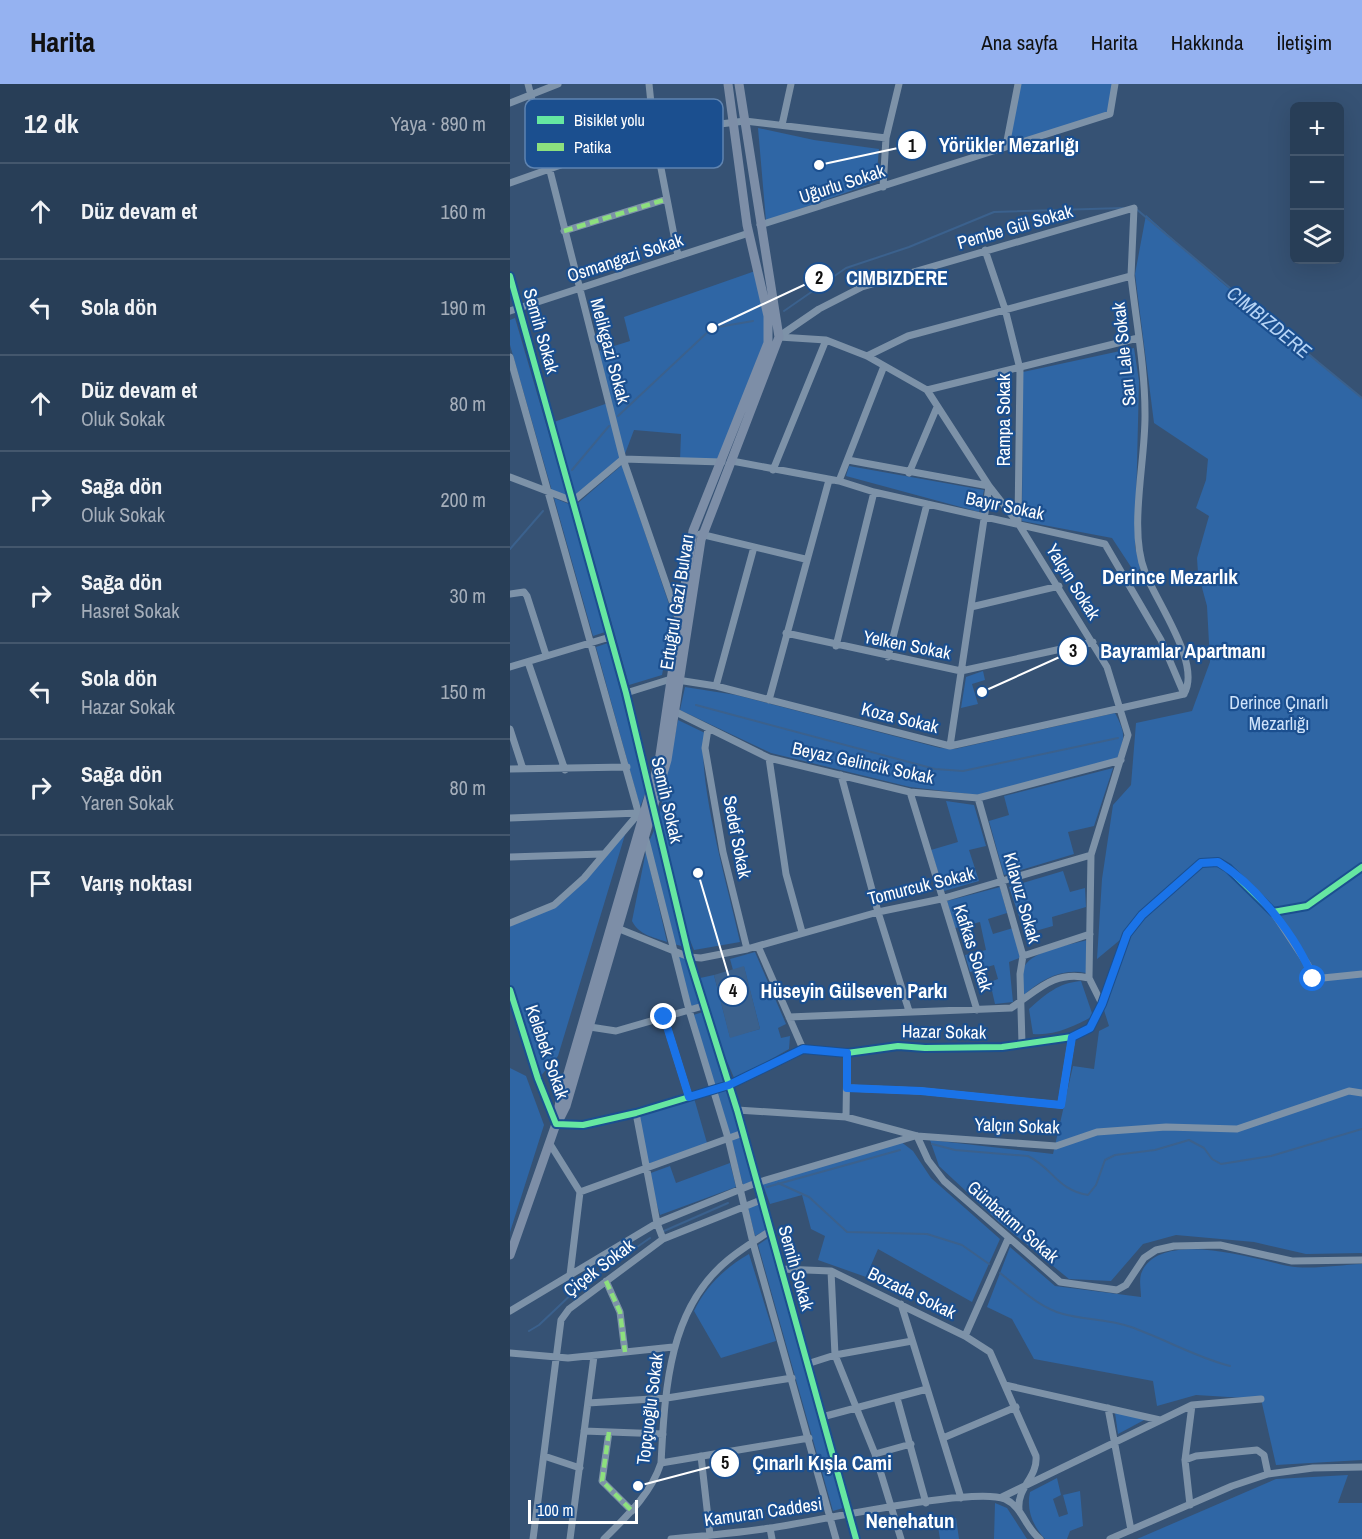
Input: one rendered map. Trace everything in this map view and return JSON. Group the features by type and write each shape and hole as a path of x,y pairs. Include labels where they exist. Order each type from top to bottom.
{"main road":[{"name":"Ertuğrul Gazi Bulvarı","path":"510,1255 550,1144 560,1101 610,927 676,712 679,622 693,531 768,343 768,316 749,233 728,84"},
{"path":"739,84 779,337"},
{"name":"Ertuğrul Gazi Bulvarı","path":"556,1124 566,1106 617,928 646,841 646,812 660,762 703,535 779,337"}],"street":[{"name":"Melikgazi Sokak","path":"528,84 531,99"},
{"path":"510,103 558,84"},
{"path":"650,84 651,99"},
{"path":"782,125 791,84"},
{"path":"883,187 886,138 899,84"},
{"path":"1006,146 1018,84"},
{"name":"Uğurlu Sokak","path":"760,225 1110,114 1115,84"},
{"path":"723,125 745,121 886,138"},
{"path":"510,183 552,168"},
{"path":"661,168 678,256"},
{"name":"Melikgazi Sokak","path":"549,169 578,290 623,459 679,622"},
{"path":"564,231 667,199"},
{"name":"Pembe Gül Sokak","path":"779,337 819,309 862,287 1134,208 1131,276"},
{"name":"Osmangazi Sokak","path":"510,311 749,233"},
{"name":"Rampa Sokak","path":"986,250 1005,309 1020,369 1018,523"},
{"name":"Semih Sokak","path":"510,276 626,693 651,798"},
{"name":"Sarı Lale Sokak","path":"867,356 908,336 1131,276 1146,413 1139,546 1145,572 1170,620 1189,674 1189,685 1184,694"},
{"path":"779,337 826,340 867,356 927,390 989,486 950,746"},
{"path":"927,390 1020,369 1138,338"},
{"path":"773,470 826,340"},
{"name":"Semih Sokak","path":"510,357 627,767 646,812 703,1006 729,1085 856,1539"},
{"path":"839,482 884,366"},
{"path":"909,473 937,407"},
{"path":"510,477 573,501 623,459 722,462"},
{"path":"848,459 909,473 989,486"},
{"name":"Bayır Sokak","path":"732,461 839,482 1104,544 1161,640 1184,694"},
{"path":"769,700 805,559 829,480"},
{"name":"Yalçın Sokak","path":"989,486 1018,523 1107,667 1128,735 1091,855 1089,978 1102,1004"},
{"path":"836,646 874,492"},
{"path":"888,657 927,504"},
{"path":"693,531 805,559"},
{"path":"716,686 754,548"},
{"path":"971,607 1059,586"},
{"path":"510,594 524,592 527,596 546,656"},
{"name":"Yelken Sokak","path":"786,633 836,646 961,671 1093,642"},
{"path":"510,667 610,637"},
{"path":"528,662 565,770"},
{"path":"626,693 676,680"},
{"name":"Koza Sokak","path":"676,680 716,686 950,746 1121,710 1184,694"},
{"name":"Beyaz Gelincik Sokak","path":"676,712 769,758 910,792 978,798 1121,760"},
{"path":"510,729 523,769"},
{"name":"Sedef Sokak","path":"708,729 705,748 723,852 747,949"},
{"path":"769,758 786,873 802,932"},
{"path":"510,768 565,770 627,767"},
{"path":"841,775 878,912 909,1011"},
{"name":"Kafkas Sokak","path":"910,792 941,899 977,1010"},
{"name":"Kılavuz Sokak","path":"978,798 1023,956 1020,974 1022,1044"},
{"path":"510,818 646,812"},
{"path":"510,923 554,905 584,878 602,854 646,812"},
{"name":"Semih Sokak","path":"642,826 689,1010 744,1187 742,1197 753,1243 836,1539"},
{"path":"510,857 602,854"},
{"name":"Tomurcuk Sokak","path":"689,957 701,958 747,949 878,912 941,899 1091,855"},
{"path":"1102,1004 1127,934 1142,915 1201,863 1218,862 1228,868 1273,912 1308,965 1313,979 1362,974"},
{"path":"1273,912 1307,906 1362,867"},
{"path":"617,928 689,957"},
{"path":"1023,956 1090,934"},
{"path":"556,1124 584,1125 636,1113 713,1090 729,1085 803,1049 758,946"},
{"path":"789,1017 1011,1008 1039,986 1072,974 1089,978"},
{"name":"Kelebek Sokak","path":"510,990 538,1079 556,1124"},
{"name":"Hazar Sokak","path":"803,1049 847,1053 898,1046 1002,1047 1072,1037 1090,1028 1102,1004"},
{"path":"590,1027 616,1031 703,1006"},
{"path":"664,1017 689,1097"},
{"path":"847,1088 921,1091 1061,1105 1072,1037"},
{"path":"846,1117 847,1053"},
{"name":"Yalçın Sokak","path":"736,1110 846,1117 917,1136 1056,1146 1097,1132 1166,1127 1237,1129 1350,1090 1362,1093"},
{"path":"636,1113 645,1168 657,1223 663,1239"},
{"path":"580,1192 743,1133"},
{"path":"510,1311 657,1223 744,1187 917,1136"},
{"name":"Günbatımı Sokak","path":"917,1136 928,1160 944,1181 1060,1282 1117,1290 1126,1285 1144,1258 1156,1250 1174,1246 1220,1245 1292,1262 1362,1260"},
{"path":"550,1144 580,1192 570,1275"},
{"path":"742,1197 745,1201 752,1203 758,1199 759,1192 754,1186 744,1187"},
{"name":"Çiçek Sokak","path":"533,1539 561,1320 569,1309 663,1239 761,1200"},
{"name":"Topçuoğlu Sokak","path":"603,1539 632,1511 656,1480 661,1463 673,1347 689,1309 705,1284 728,1260 770,1231"},
{"path":"965,1336 1008,1239"},
{"name":"Bozada Sokak","path":"780,1269 831,1271 965,1336 990,1352 1036,1456 1037,1465 1019,1494 1019,1509"},
{"path":"831,1271 836,1355 875,1454 901,1539"},
{"path":"606,1281 620,1312 625,1352"},
{"path":"901,1304 961,1498"},
{"path":"807,1364 836,1355 912,1341"},
{"path":"510,1353 557,1357 594,1356 673,1347"},
{"path":"570,1539 594,1356"},
{"path":"588,1403 667,1398 792,1378"},
{"path":"1005,1385 1160,1420"},
{"path":"822,1417 927,1389"},
{"path":"897,1398 926,1503"},
{"name":"Kamuran Caddesi","path":"671,1539 723,1536 961,1498 1002,1497 1192,1405 1261,1398"},
{"path":"1190,1505 1185,1460 1192,1405"},
{"path":"943,1438 1016,1407"},
{"path":"1108,1408 1131,1530"},
{"path":"584,1431 663,1434"},
{"path":"609,1432 602,1481 632,1511"},
{"path":"661,1463 809,1438"},
{"path":"875,1454 911,1444"},
{"path":"1185,1460 1196,1456 1257,1450 1264,1455 1268,1474"},
{"path":"544,1456 580,1468"},
{"path":"701,1456 710,1535"},
{"path":"1110,1539 1232,1486 1268,1474 1362,1467"},
{"path":"1002,1497 1019,1509 1040,1539"},
{"path":"770,1528 772,1539"}],"green space":[{"path":"1018,84 1115,84 1110,114 1006,146"},
{"path":"758,128 814,140 879,149 876,182 766,221"},
{"name":"Derince Çınarlı Mezarlığı","path":"1146,215 1220,281 1362,398 1362,1253 1306,1254 1254,1242 1176,1235 1143,1244 1111,1281 1069,1279 999,1222 939,1166 930,1140 1053,1154 1073,1066 1094,1069 1099,1031 1109,1026 1102,1004 1126,935 1097,959 1102,879 1113,805 1131,785 1136,723 1192,711 1210,662 1207,606 1198,573 1197,558 1209,516 1196,508 1206,480 1208,459 1154,423 1135,274"},
{"path":"758,270 768,343 722,462 680,460 681,434 634,430 623,459 573,501 551,423 608,403 595,352 630,341 624,317"},
{"path":"515,318 567,496 552,491 510,345 510,320"},
{"path":"1134,348 1139,381 1135,547 1141,568 1135,573 1112,538 1022,521 1023,372"},
{"path":"622,465 673,616 662,675 629,685 578,503"},
{"path":"849,466 984,490 979,512 846,476"},
{"path":"554,498 569,504 605,632 593,636"},
{"path":"608,643 646,791 640,807 596,647"},
{"path":"983,671 985,680 972,684 978,704 961,708 966,677"},
{"path":"685,687 736,695 940,748 955,749 1115,713 1123,731 1123,740 1117,759 977,795 910,787 771,753 680,710"},
{"path":"678,720 705,733 703,752 709,805 740,942 694,950 683,923 658,822"},
{"path":"1113,768 1094,826 1068,832 1074,854 1004,875 989,821 1009,815 1004,796"},
{"path":"946,801 974,805 986,846 969,850 979,881 944,891 931,850 958,842"},
{"path":"627,828 558,1056 538,1079 510,990 510,923 554,905"},
{"path":"655,828 685,947 674,944 648,844"},
{"path":"646,851 667,942 642,932 632,921"},
{"path":"1063,871 1070,892 1085,888 1086,907 1052,917 1053,926 1025,934 1009,887"},
{"path":"1000,887 1007,913 988,919 993,934 1013,928 1022,957 1009,962 1013,1002 995,1004 990,982 998,979 994,965 970,972 965,955 986,950 980,922 955,928 947,901"},
{"path":"1087,940 1086,973 1060,974 1044,980 1023,996 1022,971 1031,959 1046,951"},
{"path":"755,952 786,1024 778,1028 781,1038 790,1036 789,1049 735,1080 719,1043 700,978 714,975 730,1037 760,1029 744,967 733,970 730,959"},
{"path":"678,956 688,959 701,1004 691,1006"},
{"path":"1081,981 1093,1016 1056,1032 1033,1034 1029,1009 1059,987"},
{"path":"703,1012 725,1083 714,1087 693,1015"},
{"path":"510,1068 526,1076 544,1125 510,1232"},
{"path":"727,1088 740,1131 729,1135 716,1092"},
{"path":"694,1098 707,1143 648,1164 638,1114"},
{"path":"741,1137 753,1182 743,1185 731,1140"},
{"path":"900,1141 913,1151 931,1178 1000,1239 972,1302 878,1249 866,1277 818,1260 825,1236 811,1229 802,1195 770,1204 762,1182"},
{"path":"730,1163 736,1187 660,1215 648,1174 670,1166 676,1183"},
{"path":"759,1203 766,1230 755,1236 748,1208"},
{"path":"768,1238 843,1508 833,1511 758,1245"},
{"path":"1010,1247 1055,1286 1141,1297 1141,1274 1151,1260 1166,1252 1186,1249 1231,1253 1297,1267 1362,1264 1362,1460 1276,1465 1261,1399 1196,1395 1157,1406 1153,1381 1034,1359 1012,1319 987,1307"},
{"path":"749,1254 776,1341 721,1358 694,1311 704,1293 717,1278"},
{"path":"1115,1413 1146,1419 1118,1434"},
{"path":"1348,1475 1338,1503 1362,1503 1362,1539 1137,1539 1276,1479"},
{"path":"1057,1478 1061,1495 1053,1499 1059,1517 1068,1514 1063,1495 1080,1491 1083,1526 1070,1531 1067,1539 1045,1539 1037,1529 1032,1517 1029,1505 1030,1492"},
{"path":"995,1503 1007,1508 1027,1539 994,1539"},
{"path":"956,1518 959,1539 940,1539 937,1520"}],"shaded area":[{"path":"744,966 760,1029 730,1038 714,975"}],"waterway":[{"name":"CIMBIZDERE","path":"784,311 846,268 909,247 994,212 1123,208"},
{"name":"CIMBIZDERE","path":"1135,208 1318,362"},
{"name":"CIMBIZDERE","path":"618,416 712,328 753,321"},
{"name":"CIMBIZDERE","path":"1318,362 1362,398"},
{"name":"CIMBIZDERE","path":"572,470 609,426"},
{"name":"CIMBIZDERE","path":"510,549 543,511"},
{"path":"696,705 935,769 963,771 1118,738"},
{"path":"932,1144 955,1150 1028,1156 1044,1166 1062,1184 1088,1195 1096,1185 1105,1160 1115,1155 1155,1150 1189,1140 1204,1148 1212,1159 1221,1164 1271,1156 1362,1129"},
{"path":"767,1187 900,1150"},
{"path":"778,1183 809,1197 847,1232 927,1234 962,1245 989,1264"},
{"path":"664,1231 728,1203"},
{"path":"529,1331 539,1325 577,1289 650,1238"},
{"path":"1000,1273 1054,1311 1123,1324 1230,1366"}],"marked path":[{"path":"564,231 667,199"},
{"path":"606,1281 620,1312 625,1352"},
{"path":"609,1432 602,1481 632,1511"}],"cycle path":[{"path":"510,276 626,693 689,957 737,1110 856,1539"},
{"path":"510,990 538,1079 556,1124 583,1125 636,1113 729,1085 803,1049 847,1053 898,1046 1002,1047 1072,1037 1090,1028 1102,1004 1127,934 1142,915 1201,863 1218,862 1228,868 1273,912 1307,906 1362,867"}],"place":[{"name":"Yörükler Mezarlığı","path":"819,165"},
{"name":"CIMBIZDERE","path":"712,328"},
{"name":"Bayramlar Apartmanı","path":"982,692"},
{"name":"Hüseyin Gülseven Parkı","path":"698,873"},
{"name":"Çınarlı Kışla Cami","path":"638,1486"}],"district":[{"name":"Derince Mezarlık","path":"1170,577"},
{"name":"Nenehatun","path":"910,1521"}],"route":[{"path":"664,1017 689,1097 729,1085 803,1049 847,1053 847,1088 921,1091 1061,1105 1072,1037 1090,1028 1102,1004 1127,934 1142,915 1201,863 1218,862 1228,868 1273,912 1308,965 1313,979"}]}
